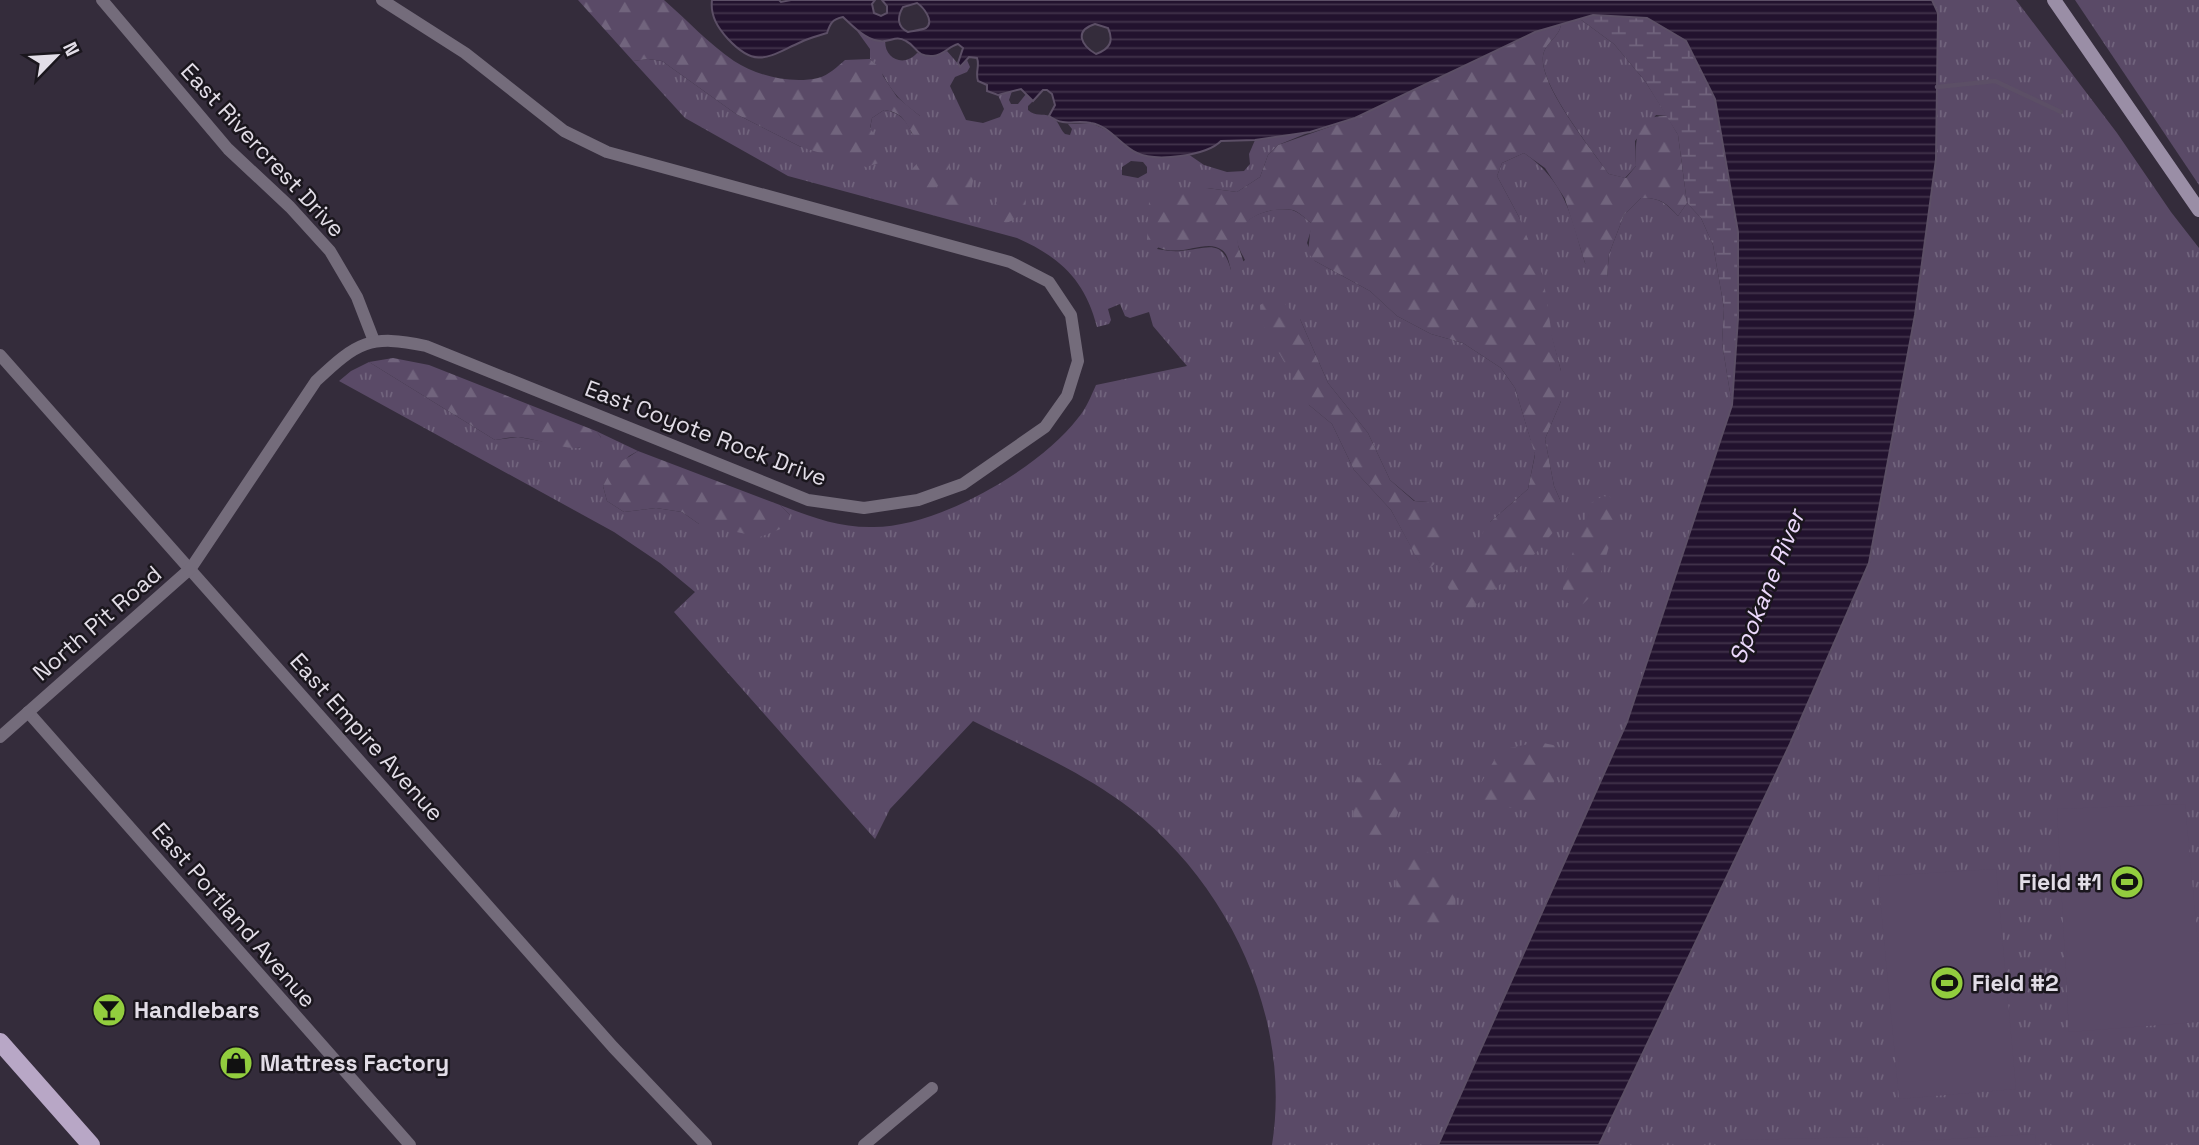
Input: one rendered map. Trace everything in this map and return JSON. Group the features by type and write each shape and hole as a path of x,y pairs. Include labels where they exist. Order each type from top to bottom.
{"main road":[{"path":"0,1042 91,1145"}],"street":[{"name":"East Rivercrest Drive","path":"102,0 228,149 290,207 330,251 357,297 374,341"},
{"name":"East Coyote Rock Drive","path":"191,568 316,381 342,356 374,341 401,341 426,346 808,499 864,508 918,500 963,484 1045,427 1067,396 1078,361 1071,315 1049,282 1010,262 607,152 564,131 465,53 382,0"},
{"path":"2054,0 2199,210"},
{"name":"East Empire Avenue","path":"0,355 613,1047 705,1145"},
{"name":"North Pit Road","path":"0,737 191,568"},
{"name":"East Portland Avenue","path":"27,712 410,1145"},
{"path":"864,1145 932,1088"}],"green space":[{"path":"578,0 664,0 734,61 753,71 775,77 808,80 829,73 845,60 870,59 881,69 897,97 920,116 926,134 918,140 902,117 884,110 872,118 870,128 886,152 882,162 866,167 801,147 736,114 662,61 633,61"},
{"path":"1932,0 2016,0 2117,133 2199,248 2199,1145 1599,1145 1790,744 1869,563 1915,315 1936,159 1938,13"},
{"path":"2075,0 2199,0 2199,185"},
{"path":"1593,15 1647,18 1686,41 1715,99 1738,232 1738,318 1732,405 1722,343 1724,308 1713,245 1701,218 1687,203 1678,135 1645,81 1614,44 1580,19"},
{"path":"1580,19 1614,44 1645,81 1667,116 1656,115 1635,141 1636,166 1625,178 1609,174 1568,116 1549,83 1544,68 1544,51 1558,33 1561,24"},
{"path":"1561,24 1558,33 1544,51 1544,68 1558,100 1580,134 1609,174 1626,178 1636,166 1637,139 1643,124 1649,119 1667,116 1678,135 1687,203 1678,216 1662,202 1641,198 1624,215 1609,254 1607,277 1598,281 1585,263 1565,199 1545,168 1524,153 1502,163 1497,176 1519,217 1543,276 1552,336 1561,371 1561,401 1545,439 1554,486 1561,502 1559,525 1536,553 1465,615 1447,586 1490,522 1528,489 1535,455 1515,388 1501,368 1463,343 1431,334 1397,316 1370,291 1315,261 1308,253 1311,223 1293,210 1268,211 1251,218 1245,224 1238,238 1244,269 1238,273 1231,270 1224,252 1215,247 1168,250 1147,240 1149,202 1159,193 1207,188 1237,192 1260,177 1268,155 1278,145 1355,118 1535,32"},
{"path":"857,31 874,40 885,41 888,53 896,59 907,60 917,53 934,56 947,51 960,66 967,60 970,67 967,72 955,77 950,86 966,120 983,123 1000,117 1004,109 998,95 1012,91 1009,100 1011,104 1018,104 1026,94 1033,101 1028,110 1053,118 1065,134 1070,135 1072,129 1068,124 1091,123 1113,133 1127,147 1156,157 1188,154 1204,165 1227,172 1244,171 1250,164 1249,154 1255,140 1310,132 1278,145 1268,155 1260,177 1237,192 1207,188 1157,249 1175,251 1212,247 1223,253 1231,270 1245,260 1237,239 1244,224 1267,211 1292,210 1311,223 1307,243 1315,261 1370,291 1397,316 1431,334 1463,343 1501,368 1515,388 1535,454 1528,489 1490,522 1561,502 1554,486 1545,439 1561,401 1561,371 1519,217 1497,176 1502,163 1524,153 1550,176 1565,201 1585,263 1607,277 1609,254 1624,215 1641,198 1662,202 1678,216 1687,203 1701,218 1713,245 1724,308 1722,343 1732,405 1627,722 1438,1145 1272,1145 1276,1098 1272,1050 1262,1004 1246,959 1224,916 1198,876 1166,840 1113,796 1054,761 973,721 890,809 875,839 674,612 695,592 660,563 614,532 339,381 369,362 495,440 518,437 579,448 601,437 596,431 638,451 629,456 603,486 607,501 624,512 656,508 682,512 699,524 790,515 780,505 837,524 874,527 927,517 985,492 1013,475 1061,437 1083,411 1096,385 1187,366 1153,326 1149,312 1130,318 1125,316 1120,304 1108,309 1111,320 1109,324 1097,327 1092,310 1078,283 1058,262 1032,245 1017,238 788,176 685,118 633,61 662,61 736,114 801,147 878,142 870,129 872,118 884,110 902,118 912,134 920,116 894,92 870,59 870,49","holes":["1131,161 1143,162 1147,173 1138,178 1122,175 1122,167","1300,319 1328,383 1368,433 1390,480 1415,501 1428,502 1420,563 1391,510 1354,470 1332,424 1309,405"]},
{"path":"939,152 947,155 950,165 936,188 909,190 906,186 913,168"},
{"path":"972,175 970,196 953,208 946,207 944,199 952,187 962,178"},
{"path":"1014,191 1024,193 1026,203 1023,212 1006,223 992,217 990,211 1000,197"},
{"path":"1271,299 1283,302 1300,319 1328,383 1368,433 1390,480 1414,501 1428,502 1438,509 1445,530 1445,554 1430,568 1420,564 1391,510 1354,470 1332,424 1309,405 1261,322 1260,305"},
{"path":"393,358 429,365 596,431 601,437 593,444 573,448 527,438 495,440 369,362"},
{"path":"638,451 780,505 790,515 783,528 760,537 699,524 682,512 656,508 624,512 607,501 603,486 613,467"},
{"path":"1603,496 1616,498 1620,511 1595,592 1583,604 1573,606 1563,600 1563,579 1591,503"},
{"path":"1538,742 1558,746 1561,757 1549,800 1534,809 1493,807 1472,799 1500,750"},
{"path":"1397,755 1410,758 1413,768 1386,848 1363,842 1353,826 1355,781 1369,769"},
{"name":"Field #1","path":"2185,804 2199,954 2199,1022 2069,1032 2057,809"},
{"path":"1426,851 1449,876 1455,897 1453,919 1446,930 1434,940 1411,916 1396,886 1397,877 1403,867"},
{"name":"Field #2","path":"1996,869 2016,1089 1899,1099 1878,876"},
{"path":"2035,1134 2036,1145 1902,1145 1901,1142"},
{"path":"1867,1137 1868,1145 1739,1145 1739,1140"}],"water":[{"name":"Spokane River","path":"712,0 875,0 872,4 874,13 881,16 887,13 887,6 882,0 1932,0 1938,13 1936,159 1915,315 1869,563 1790,744 1599,1145 1438,1145 1627,722 1732,405 1738,318 1738,232 1715,99 1686,41 1647,18 1593,15 1535,32 1355,118 1310,132 1255,140 1221,141 1193,154 1156,157 1137,153 1098,125 1061,122 1049,116 1055,105 1052,94 1047,90 1043,90 1033,101 1021,89 998,95 987,91 987,85 978,81 977,58 969,57 960,67 958,63 963,48 958,44 937,55 927,56 903,40 873,40 843,17 832,22 827,33 771,55 755,57 738,49 724,35 712,11","holes":["917,3 927,14 929,22 924,29 908,32 900,25 900,14 903,7","1095,24 1108,28 1111,37 1108,47 1096,54 1082,39 1084,31"]}],"waterway":[{"path":"1937,87 1995,81 2061,112"}],"place":[{"name":"Field #1","path":"2127,882"},
{"name":"Field #2","path":"1947,983"},
{"name":"Handlebars","path":"109,1010"},
{"name":"Mattress Factory","path":"236,1063"}]}
